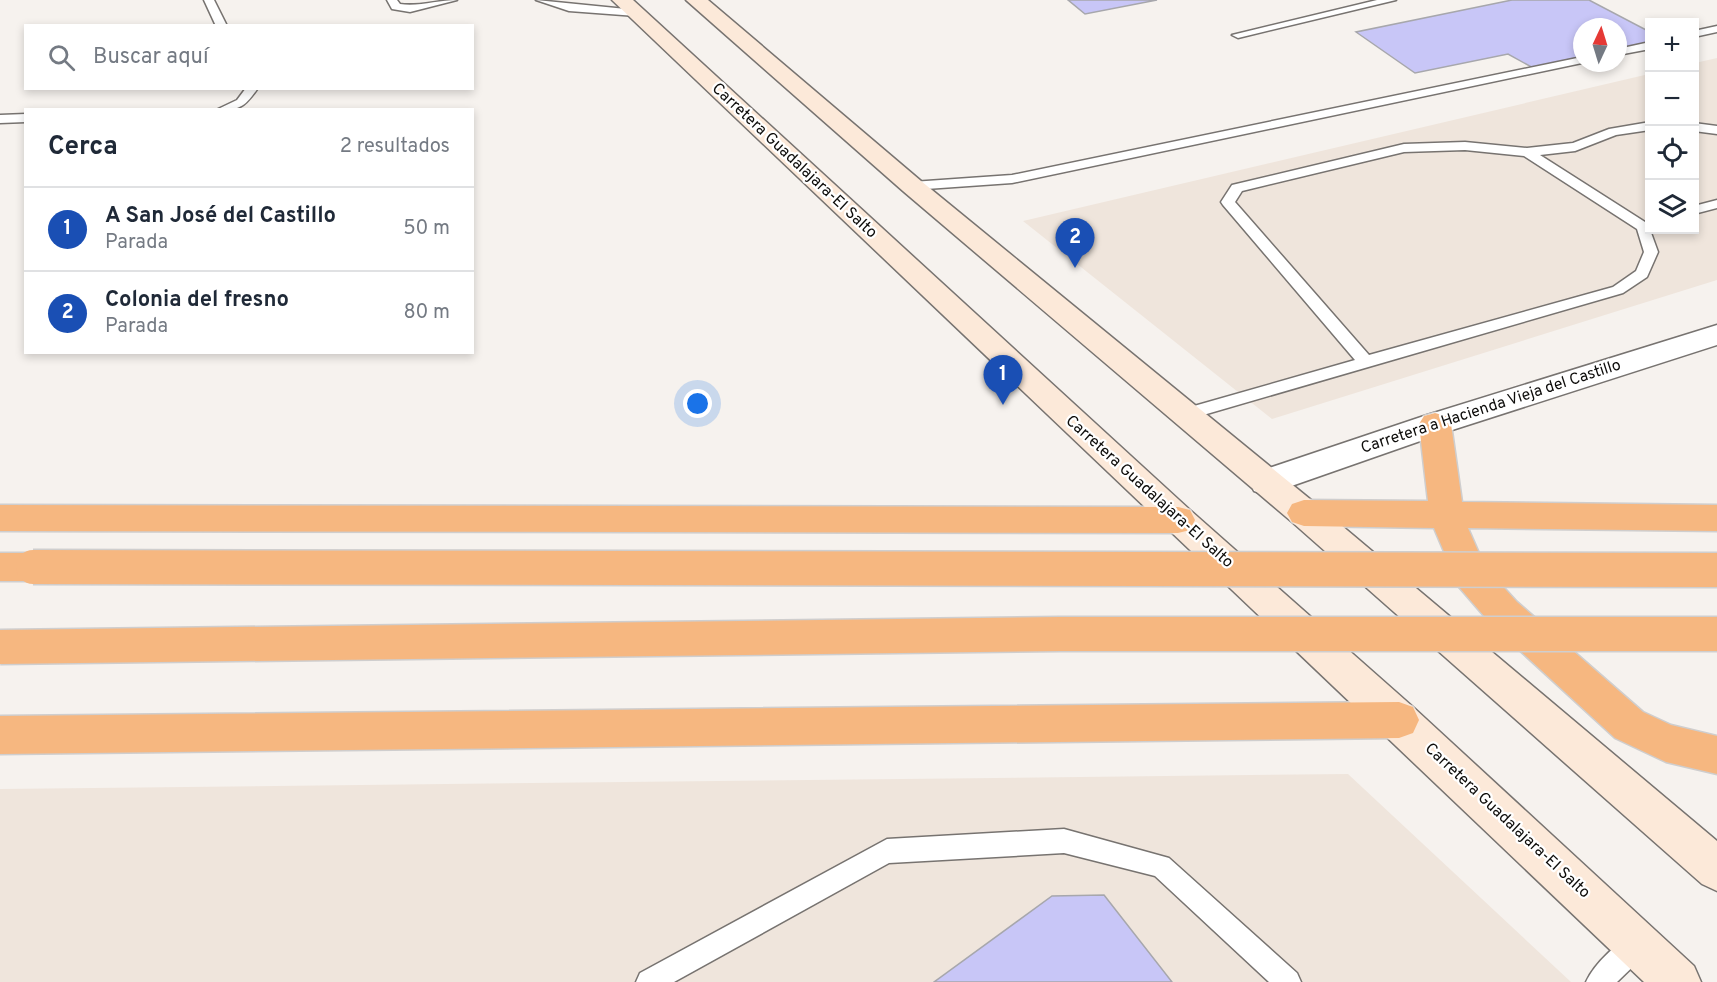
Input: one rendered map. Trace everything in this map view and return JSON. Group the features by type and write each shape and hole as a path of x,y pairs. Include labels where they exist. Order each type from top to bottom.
{"highway":[{"path":"1435,424 1447,516 1457,546 1472,577 1504,613 1629,725 1666,743 1717,755"},
{"path":"1304,513 1717,518"},
{"path":"9,519 1178,520"},
{"path":"17,567 1045,567 1717,570"},
{"path":"0,647 1060,634 1717,634"},
{"path":"0,735 1399,720"}],"main road":[{"path":"696,0 912,186 1304,513 1717,869"},
{"name":"Carretera Guadalajara-El Salto","path":"629,7 1178,520 1399,720 1678,982"}],"street":[{"name":"Carretera a Hacienda Vieja del Castillo","path":"1266,482 1435,424 1717,335"}],"lane":[{"path":"209,0 221,24"},
{"path":"392,0 396,7 410,9 452,0"},
{"path":"542,0 569,8 629,7"},
{"path":"1238,35 1391,0"},
{"path":"1699,33 1717,29"},
{"path":"1627,50 1645,46"},
{"path":"912,186 1012,178 1573,62"},
{"path":"227,108 241,103 251,90"},
{"path":"0,118 24,118"},
{"path":"1366,362 1228,202 1237,188 1404,148 1465,146 1527,152 1575,147 1613,132 1645,127"},
{"path":"1699,128 1717,130"},
{"path":"1527,152 1645,225"},
{"path":"1699,209 1717,204"},
{"path":"1186,414 1618,290 1642,273 1651,252 1648,234"},
{"path":"649,982 887,851 1064,840 1161,866 1288,982"},
{"path":"1599,982 1638,945"}],"shaded area":[{"path":"1717,58 1717,280 1272,419 1023,221 1645,75 1645,234 1699,234 1699,62"},
{"path":"1348,774 1571,982 0,982 0,789"}],"building":[{"path":"1068,0 1157,0 1085,14"},
{"path":"1512,0 1589,0 1623,18 1573,18 1573,60 1535,69 1508,54 1415,73 1356,32"},
{"path":"1627,20 1645,29 1645,44 1627,48"},
{"path":"1104,895 1172,982 934,982 1052,896"}],"place":[{"name":"Colonia del fresno","path":"1075,268"},
{"name":"A San José del Castillo","path":"1003,405"}]}
